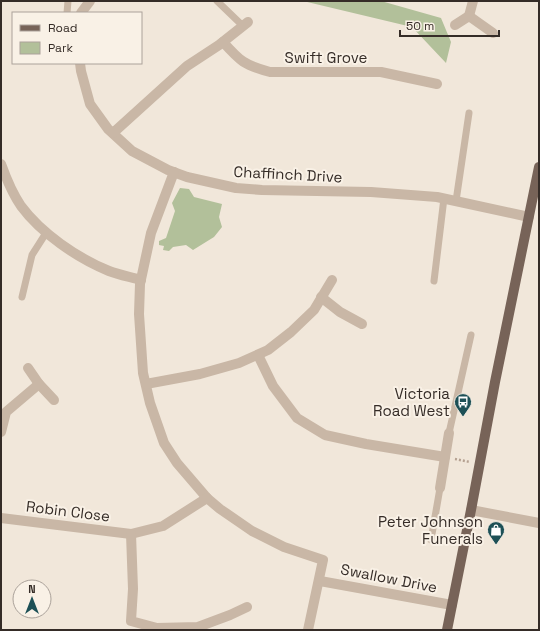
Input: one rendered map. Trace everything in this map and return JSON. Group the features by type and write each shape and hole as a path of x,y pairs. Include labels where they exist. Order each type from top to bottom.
{"main road":[{"path":"447,630 472,510 496,375 539,167"}],"street":[{"path":"82,12 90,1"},
{"path":"455,25 469,16 473,1"},
{"path":"469,16 493,33"},
{"path":"113,133 188,66 246,24"},
{"name":"Swift Grove","path":"223,42 238,59 253,67 270,72 381,72 437,84"},
{"name":"Chaffinch Drive","path":"80,64 90,104 108,129 132,151 187,177 236,188 280,191 413,194 444,198 529,217"},
{"path":"1,164 9,186 21,206 46,233 78,256 109,271 141,280"},
{"name":"Swallow Drive","path":"174,172 151,233 141,280 139,314 143,374 150,403 164,443 177,463 207,498 220,509 252,531 284,547 324,560 320,581 452,605"},
{"path":"146,384 200,374 239,362 268,350 291,332 314,310 332,280"},
{"path":"322,297 340,312 362,324"},
{"path":"258,355 273,386 297,418 325,435 366,444 445,457"},
{"path":"28,368 39,384 54,400"},
{"path":"1,432 6,412 39,384"},
{"path":"440,488 449,433"},
{"name":"Robin Close","path":"1,518 131,534 163,526 207,498"},
{"path":"472,510 539,523"},
{"path":"131,534 133,589 131,621 157,628 198,627 230,615 248,606"},
{"path":"308,630 320,581"}],"lane":[{"path":"67,12 68,1"},
{"path":"218,1 246,24"},
{"path":"456,201 469,113"},
{"path":"434,281 444,198"},
{"path":"22,297 32,255 46,233"},
{"path":"449,433 471,335"},
{"path":"431,540 440,488"}],"path":[{"path":"445,457 480,464"}],"green space":[{"path":"303,1 381,1 441,18 451,42 446,63 412,27"},
{"path":"180,188 189,189 194,197 222,204 219,217 222,227 214,237 193,250 186,245 173,247 169,251 163,250 164,246 159,245 159,241 166,238 175,211 172,203"}],"place":[{"name":"Victoria Road West","path":"463,417"},
{"name":"Peter Johnson Funerals","path":"496,545"}]}
